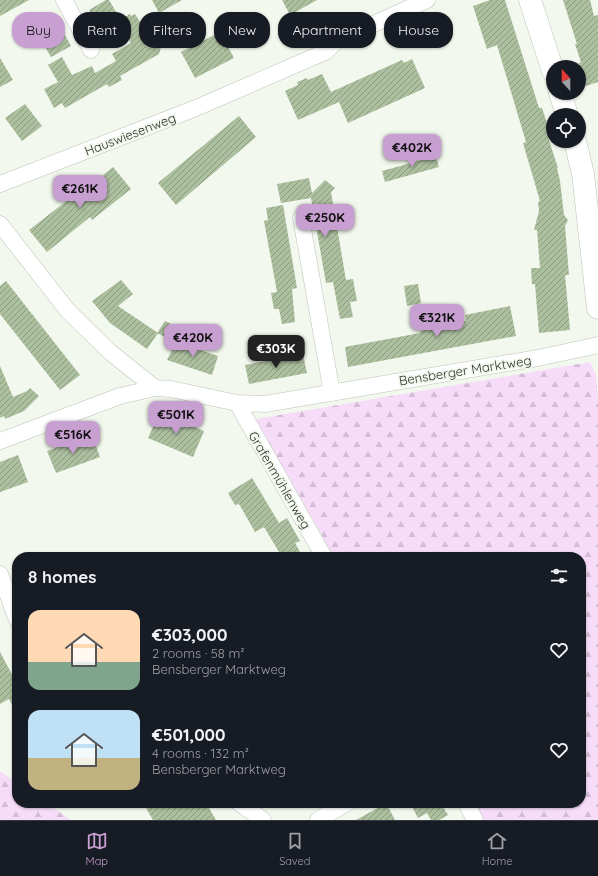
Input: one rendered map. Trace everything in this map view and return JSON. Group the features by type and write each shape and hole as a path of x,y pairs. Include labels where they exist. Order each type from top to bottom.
{"street":[{"path":"64,0 91,50"},
{"name":"Hauswiesenweg","path":"0,184 188,111 326,52 338,40 427,0"},
{"path":"530,0 549,60"},
{"path":"577,148 583,174 598,308"},
{"path":"301,218 332,392"},
{"path":"0,224 68,311 110,352 155,388"},
{"name":"Bensberger Marktweg","path":"0,440 120,396 155,388 171,389 237,403 264,404 538,358 598,345"},
{"name":"Grafenmühlenweg","path":"237,403 321,552"},
{"path":"0,574 12,606"},
{"path":"246,808 263,820"},
{"path":"318,820 338,808"},
{"path":"469,808 475,820"}],"green space":[{"path":"590,362 596,375 598,400 598,820 484,820 477,808 586,808 586,552 331,552 256,419"},
{"path":"0,771 12,779 12,808 53,808 71,820 0,820"}],"building":[{"path":"0,0 29,0 0,16"},
{"path":"106,0 109,0 116,12 90,12 89,10"},
{"path":"152,0 182,0 161,12 158,12"},
{"path":"282,0 317,0 295,12 288,12"},
{"path":"490,0 505,0 539,108 542,108 546,120 546,148 552,148 558,168 564,215 568,220 565,226 569,275 565,275 570,330 539,333 535,284 532,284 531,268 540,268 537,230 534,230 539,211 538,202 540,201 523,143 526,142 497,45 487,49 473,6"},
{"path":"563,0 590,0 594,16 598,15 598,82 586,86 586,60 580,60 575,44 577,44"},
{"path":"135,14 139,20 139,48 161,48 159,54 120,76 122,80 109,87 107,84 65,108 62,103 54,108 44,89 58,82 48,65 62,57 72,75 92,66 95,73 116,61 112,54 122,48 131,48 131,16"},
{"path":"65,35 71,46 51,57 46,48 65,48"},
{"path":"214,35 214,48 229,48 234,58 195,78 181,52 189,48 206,48 206,39"},
{"path":"0,58 13,80 0,87"},
{"path":"412,59 425,88 348,123 339,102 298,120 285,91 298,85 297,82 307,78 308,80 322,74 331,92 402,60 404,63"},
{"path":"25,104 42,126 22,141 5,118"},
{"path":"239,116 256,137 176,205 158,183"},
{"path":"435,152 439,167 385,182 382,171 422,160 421,156"},
{"path":"113,167 131,189 92,220 90,217 47,252 29,230 73,196 75,198"},
{"path":"309,178 312,193 325,180 335,188 331,192 346,280 353,279 357,301 350,302 353,317 340,319 333,282 326,283 311,198 281,203 277,184"},
{"path":"283,205 297,288 292,289 295,322 282,324 279,309 274,309 271,293 277,292 264,221 268,220 266,208"},
{"path":"121,280 133,294 118,306 158,333 147,349 110,323 92,301"},
{"path":"6,281 80,375 60,390 0,314 0,286"},
{"path":"418,284 421,303 407,306 404,286"},
{"path":"510,306 516,336 348,367 345,347 420,333 420,331 466,321 465,315"},
{"path":"165,321 179,328 173,341 157,333"},
{"path":"176,342 218,356 212,375 167,360"},
{"path":"303,354 307,373 249,384 245,365"},
{"path":"0,366 13,397 27,391 30,388 39,396 24,411 5,419 4,416 0,418"},
{"path":"160,412 204,431 193,457 148,438"},
{"path":"83,438 88,443 93,438 100,457 56,473 47,451"},
{"path":"18,455 28,482 0,492 0,462"},
{"path":"252,478 279,523 287,518 300,541 295,543 300,552 279,552 264,527 255,532 239,504 235,505 228,493"},
{"path":"0,652 12,675 12,705 9,699 0,704"},
{"path":"146,808 209,808 216,820 153,820"},
{"path":"377,808 389,808 395,820 356,820"},
{"path":"413,808 444,808 448,815 439,820 431,820 427,813 418,818"}]}
